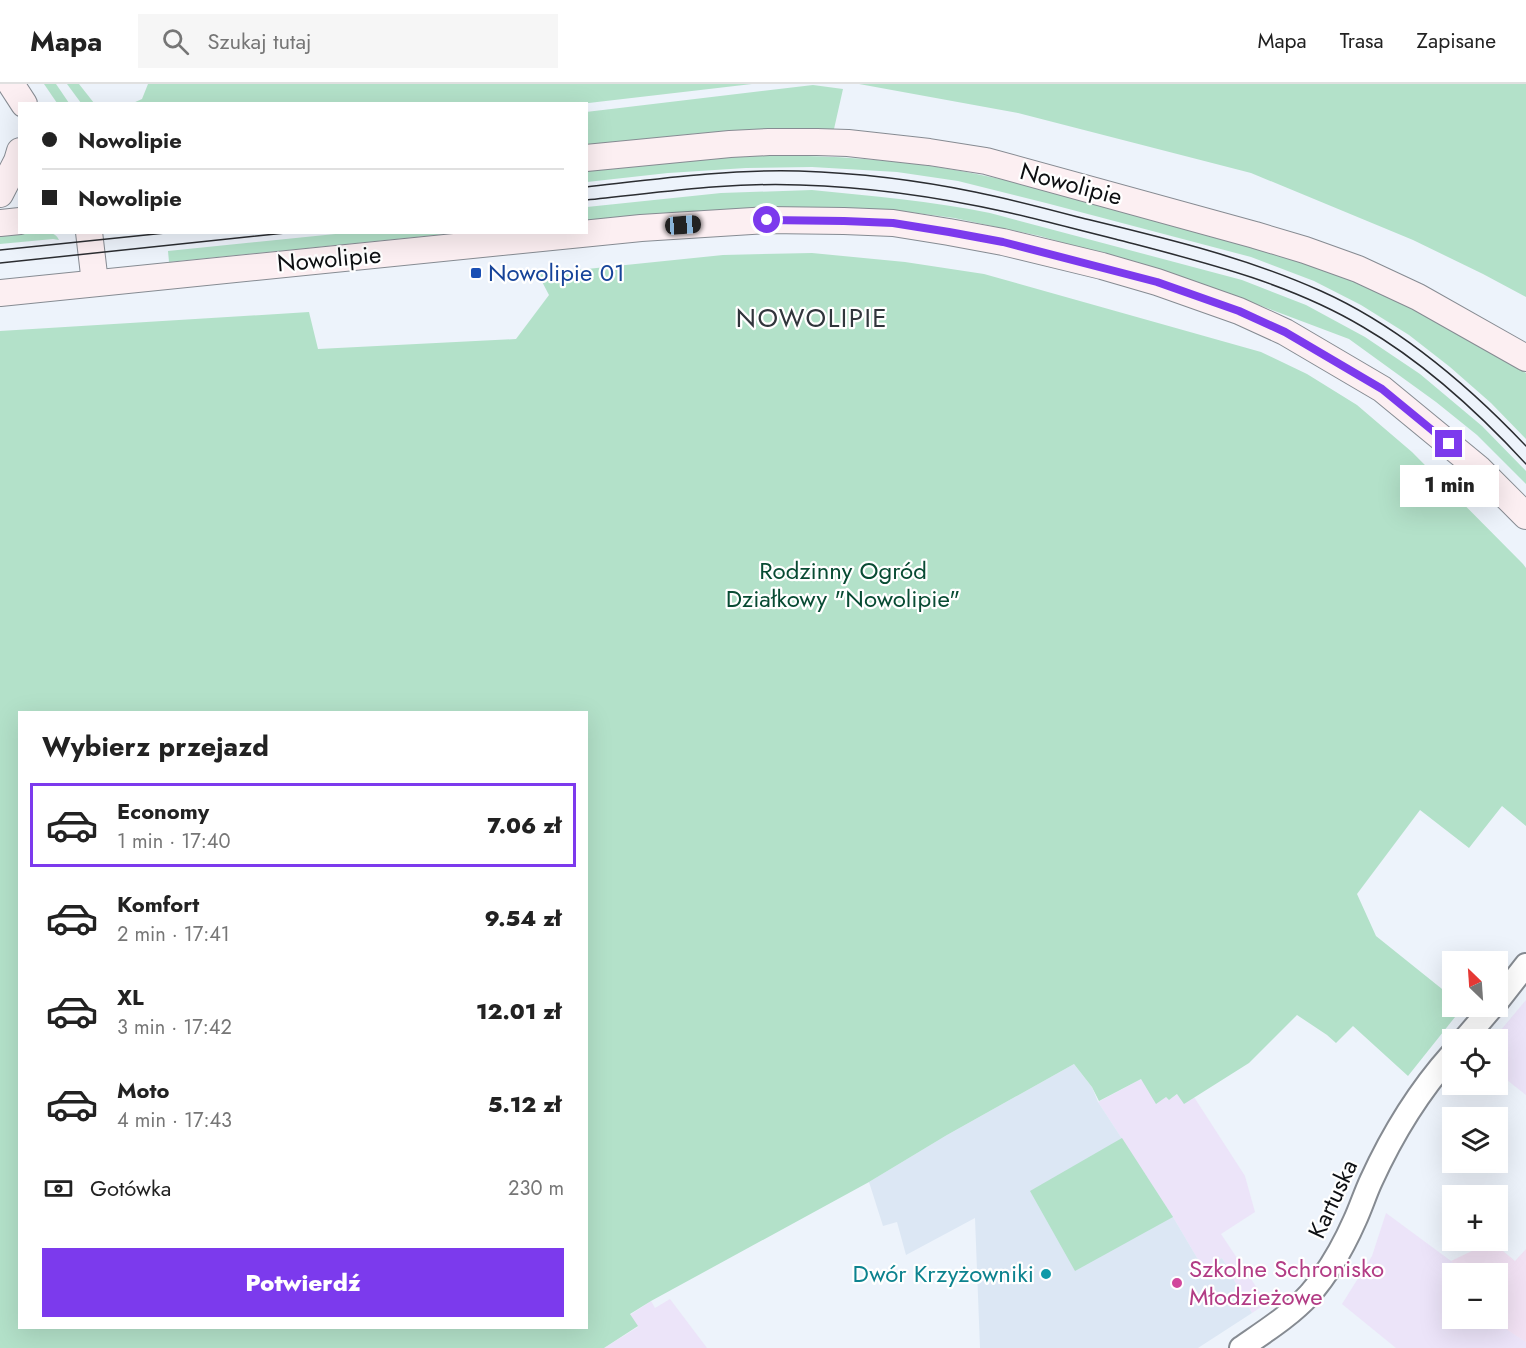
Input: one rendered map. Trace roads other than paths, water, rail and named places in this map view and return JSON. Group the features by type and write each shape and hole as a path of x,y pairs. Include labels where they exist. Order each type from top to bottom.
{"main road":[{"path":"11,84 23,102"},
{"name":"Nowolipie","path":"588,158 730,144 817,142 929,152 986,161 1256,235 1358,269 1418,297 1526,358"},
{"path":"0,194 18,158"},
{"name":"Nowolipie","path":"588,233 767,220 893,223 1003,242 1157,282 1239,311 1285,332 1382,389 1479,468 1526,516"},
{"path":"0,223 18,221"},
{"path":"89,234 95,283"},
{"name":"Nowolipie","path":"0,292 581,234"}],"street":[{"path":"1508,988 1526,965"},
{"path":"1473,1029 1484,1017"},
{"name":"Kartuska","path":"1241,1348 1273,1326 1309,1294 1335,1258 1391,1140 1417,1097 1442,1066"}],"tram line":[{"path":"588,187 692,175 746,172 799,171 865,175 988,195 1201,248 1292,279 1350,305 1378,321 1431,358 1456,379 1526,446"},
{"path":"588,200 693,189 773,184 878,190 1006,212 1211,265 1304,297 1334,311 1386,341 1450,390 1526,464"},
{"path":"0,250 156,234"},
{"path":"0,263 276,234"}],"place":[{"name":"Nowolipie 01","path":"476,273"},
{"name":"Dwór Krzyżowniki","path":"1046,1274"},
{"name":"Szkolne Schronisko Młodzieżowe","path":"1177,1283"}],"district":[{"name":"NOWOLIPIE","path":"812,318"}],"park label":[{"name":"Rodzinny Ogród Działkowy \"Nowolipie\"","path":"843,585"}]}
